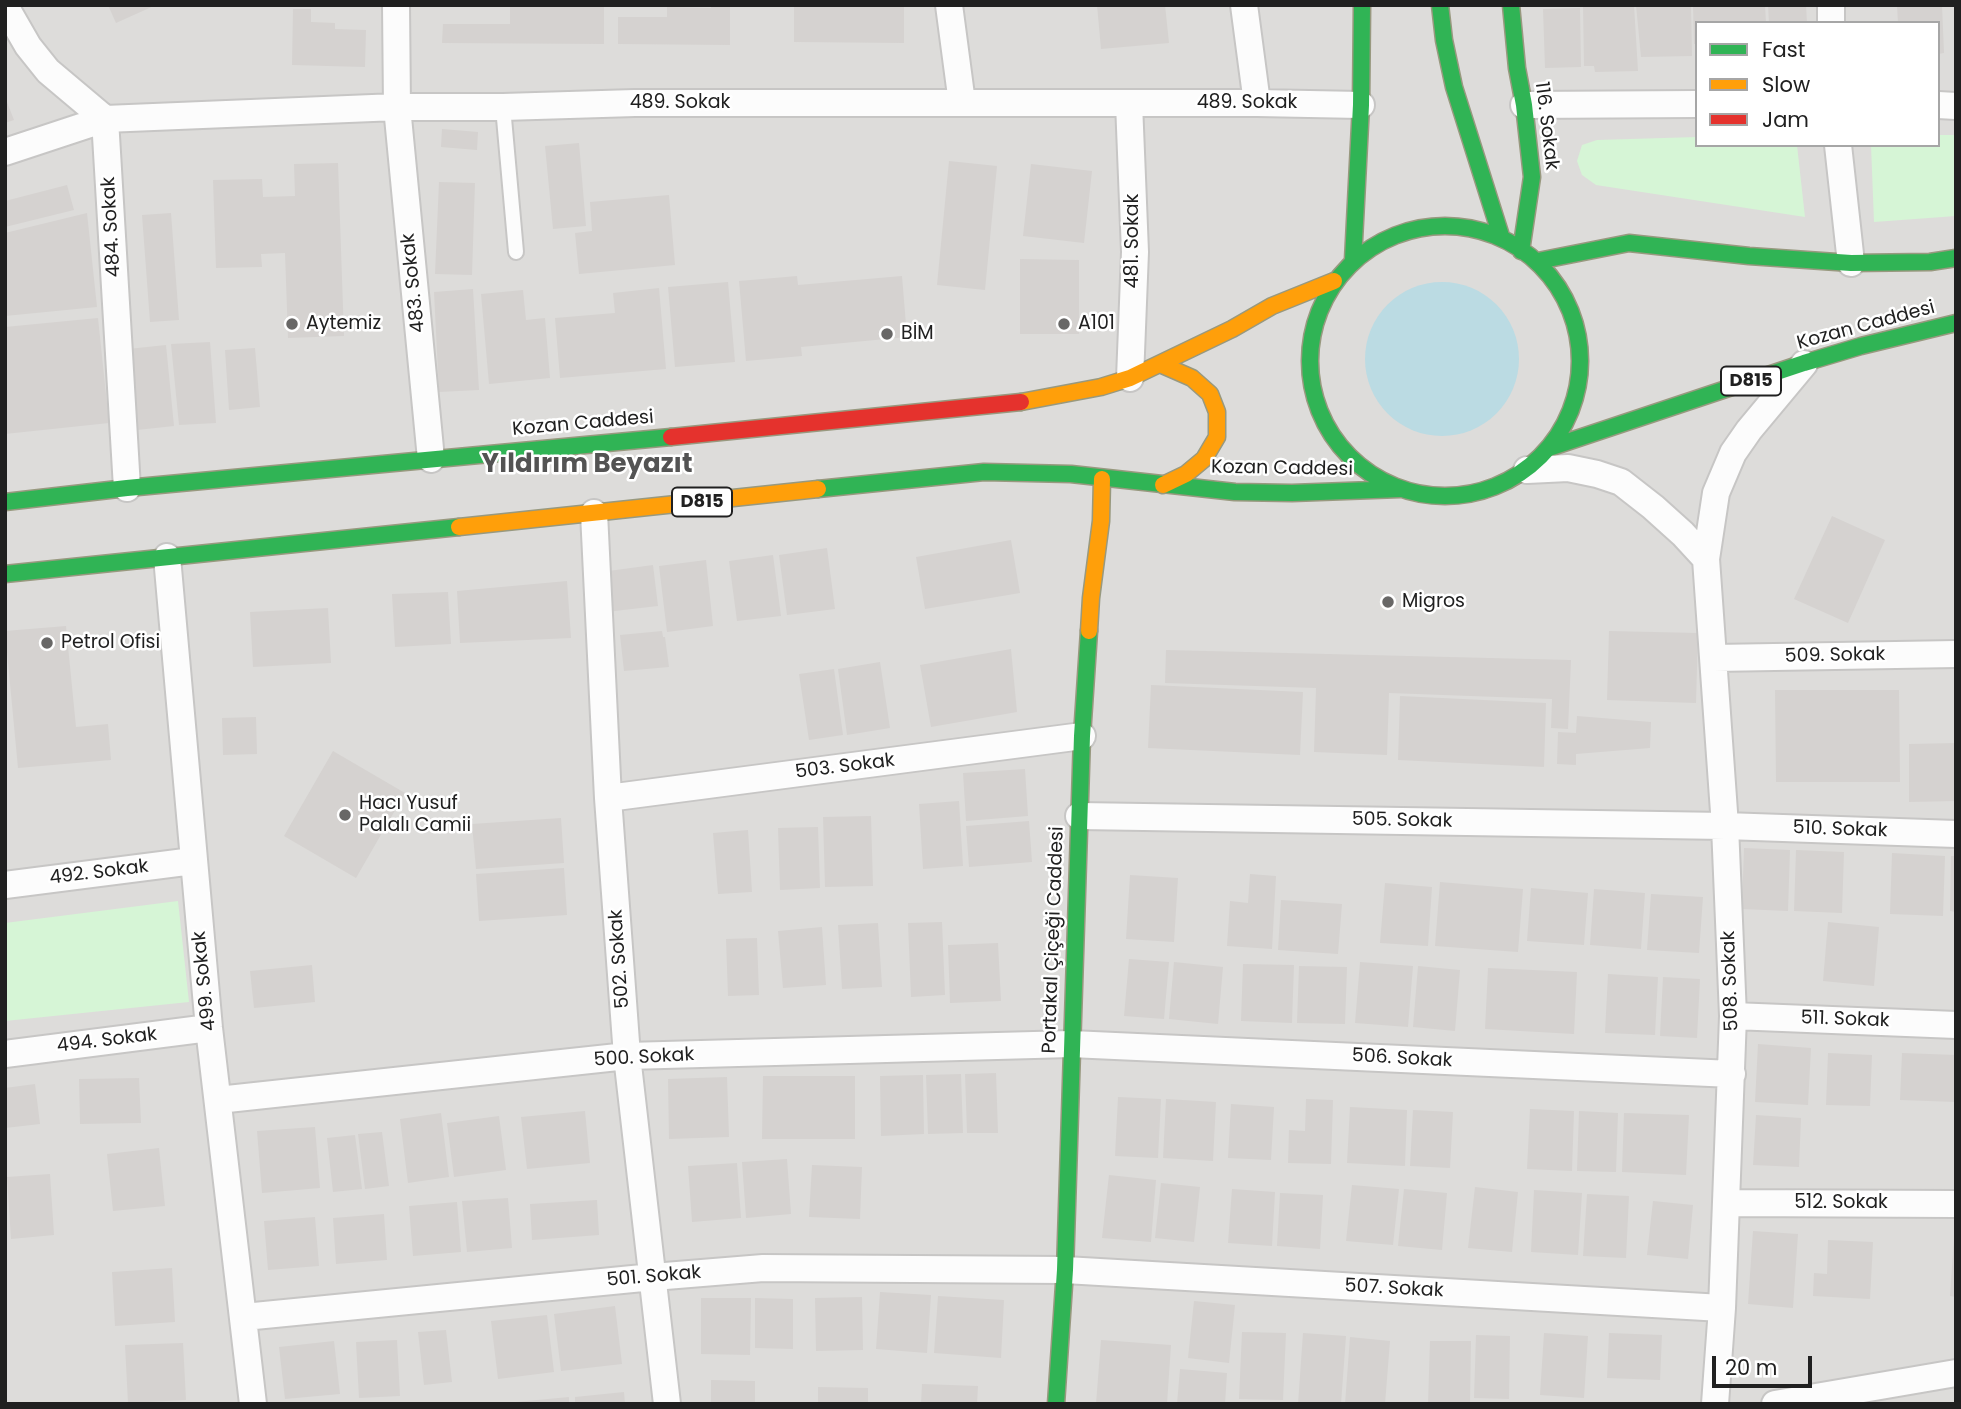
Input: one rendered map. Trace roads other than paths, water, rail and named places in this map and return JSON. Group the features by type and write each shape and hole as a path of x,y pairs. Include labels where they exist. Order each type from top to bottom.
{"main road":[{"path":"1353,260 1361,105 1362,5"},
{"path":"1440,5 1454,87 1501,236"},
{"name":"116. Sokak","path":"1511,5 1532,177 1521,251"},
{"path":"1440,225 1474,228 1501,236 1521,251 1538,261 1558,286 1573,313 1581,361 1578,388 1566,424 1549,449 1527,470 1512,480 1487,490 1443,497 1400,489 1378,479 1340,448 1325,425 1311,383 1309,352 1315,319 1334,281 1353,260 1381,241 1415,228 1440,225"},
{"path":"1538,261 1629,243 1749,256 1851,263 1930,262 1956,258"},
{"name":"Kozan Caddesi","path":"5,502 127,488 954,410 1046,398 1130,378 1232,329 1272,306 1334,281"},
{"name":"Kozan Caddesi","path":"1549,449 1804,363 1956,323"},
{"name":"Kozan Caddesi","path":"1160,364 1192,378 1210,394 1217,412 1217,436 1204,459 1186,474 1163,485"},
{"name":"Kozan Caddesi","path":"5,573 984,472 1071,474 1235,492 1400,489"},
{"name":"Portakal Çiçeği Caddesi","path":"1056,1404 1065,1270 1082,736 1091,598 1101,521 1102,479"}],"street":[{"name":"483. Sokak","path":"396,5 397,107 431,460"},
{"path":"950,5 962,103"},
{"path":"1244,5 1256,103"},
{"path":"7,13 48,71 105,119"},
{"name":"489. Sokak","path":"5,152 105,119 397,107 635,103 1361,105"},
{"name":"481. Sokak","path":"1129,103 1135,252 1130,378"},
{"path":"1524,105 1695,104"},
{"name":"484. Sokak","path":"105,119 127,488"},
{"path":"1838,147 1851,263"},
{"name":"508. Sokak","path":"1716,1404 1727,1203 1733,1016 1725,826 1706,559 1716,493 1733,453 1804,363"},
{"path":"1527,470 1568,468 1621,482 1683,534 1706,559"},
{"name":"502. Sokak","path":"594,513 608,798 627,1056 667,1404"},
{"name":"499. Sokak","path":"167,557 209,1028 253,1404"},
{"name":"509. Sokak","path":"1714,658 1956,654"},
{"name":"503. Sokak","path":"608,798 1082,736"},
{"name":"505. Sokak","path":"1079,817 1725,826"},
{"name":"510. Sokak","path":"1725,826 1956,834"},
{"name":"492. Sokak","path":"5,885 193,861"},
{"name":"511. Sokak","path":"1733,1016 1956,1025"},
{"name":"494. Sokak","path":"5,1054 209,1028"},
{"name":"500. Sokak","path":"218,1100 627,1056 1071,1044"},
{"name":"506. Sokak","path":"1071,1044 1732,1074"},
{"name":"512. Sokak","path":"1727,1203 1956,1204"},
{"name":"501. Sokak","path":"244,1317 764,1268 1065,1270"},
{"name":"507. Sokak","path":"1065,1270 1722,1308"},
{"path":"1775,1404 1956,1373"}],"lane":[{"path":"503,107 516,252"}],"water":[{"path":"1442,282 1472,288 1497,304 1513,329 1519,359 1513,389 1497,414 1472,430 1442,436 1412,430 1387,414 1371,389 1365,359 1371,329 1387,304 1412,288"}],"place":[{"name":"Aytemiz","path":"292,324"},
{"name":"A101","path":"1064,324"},
{"name":"BİM","path":"887,334"},
{"name":"Migros","path":"1388,602"},
{"name":"Petrol Ofisi","path":"47,643"},
{"name":"Hacı Yusuf Palalı Camii","path":"345,815"}],"district":[{"name":"Yıldırım Beyazıt","path":"587,465"}]}
